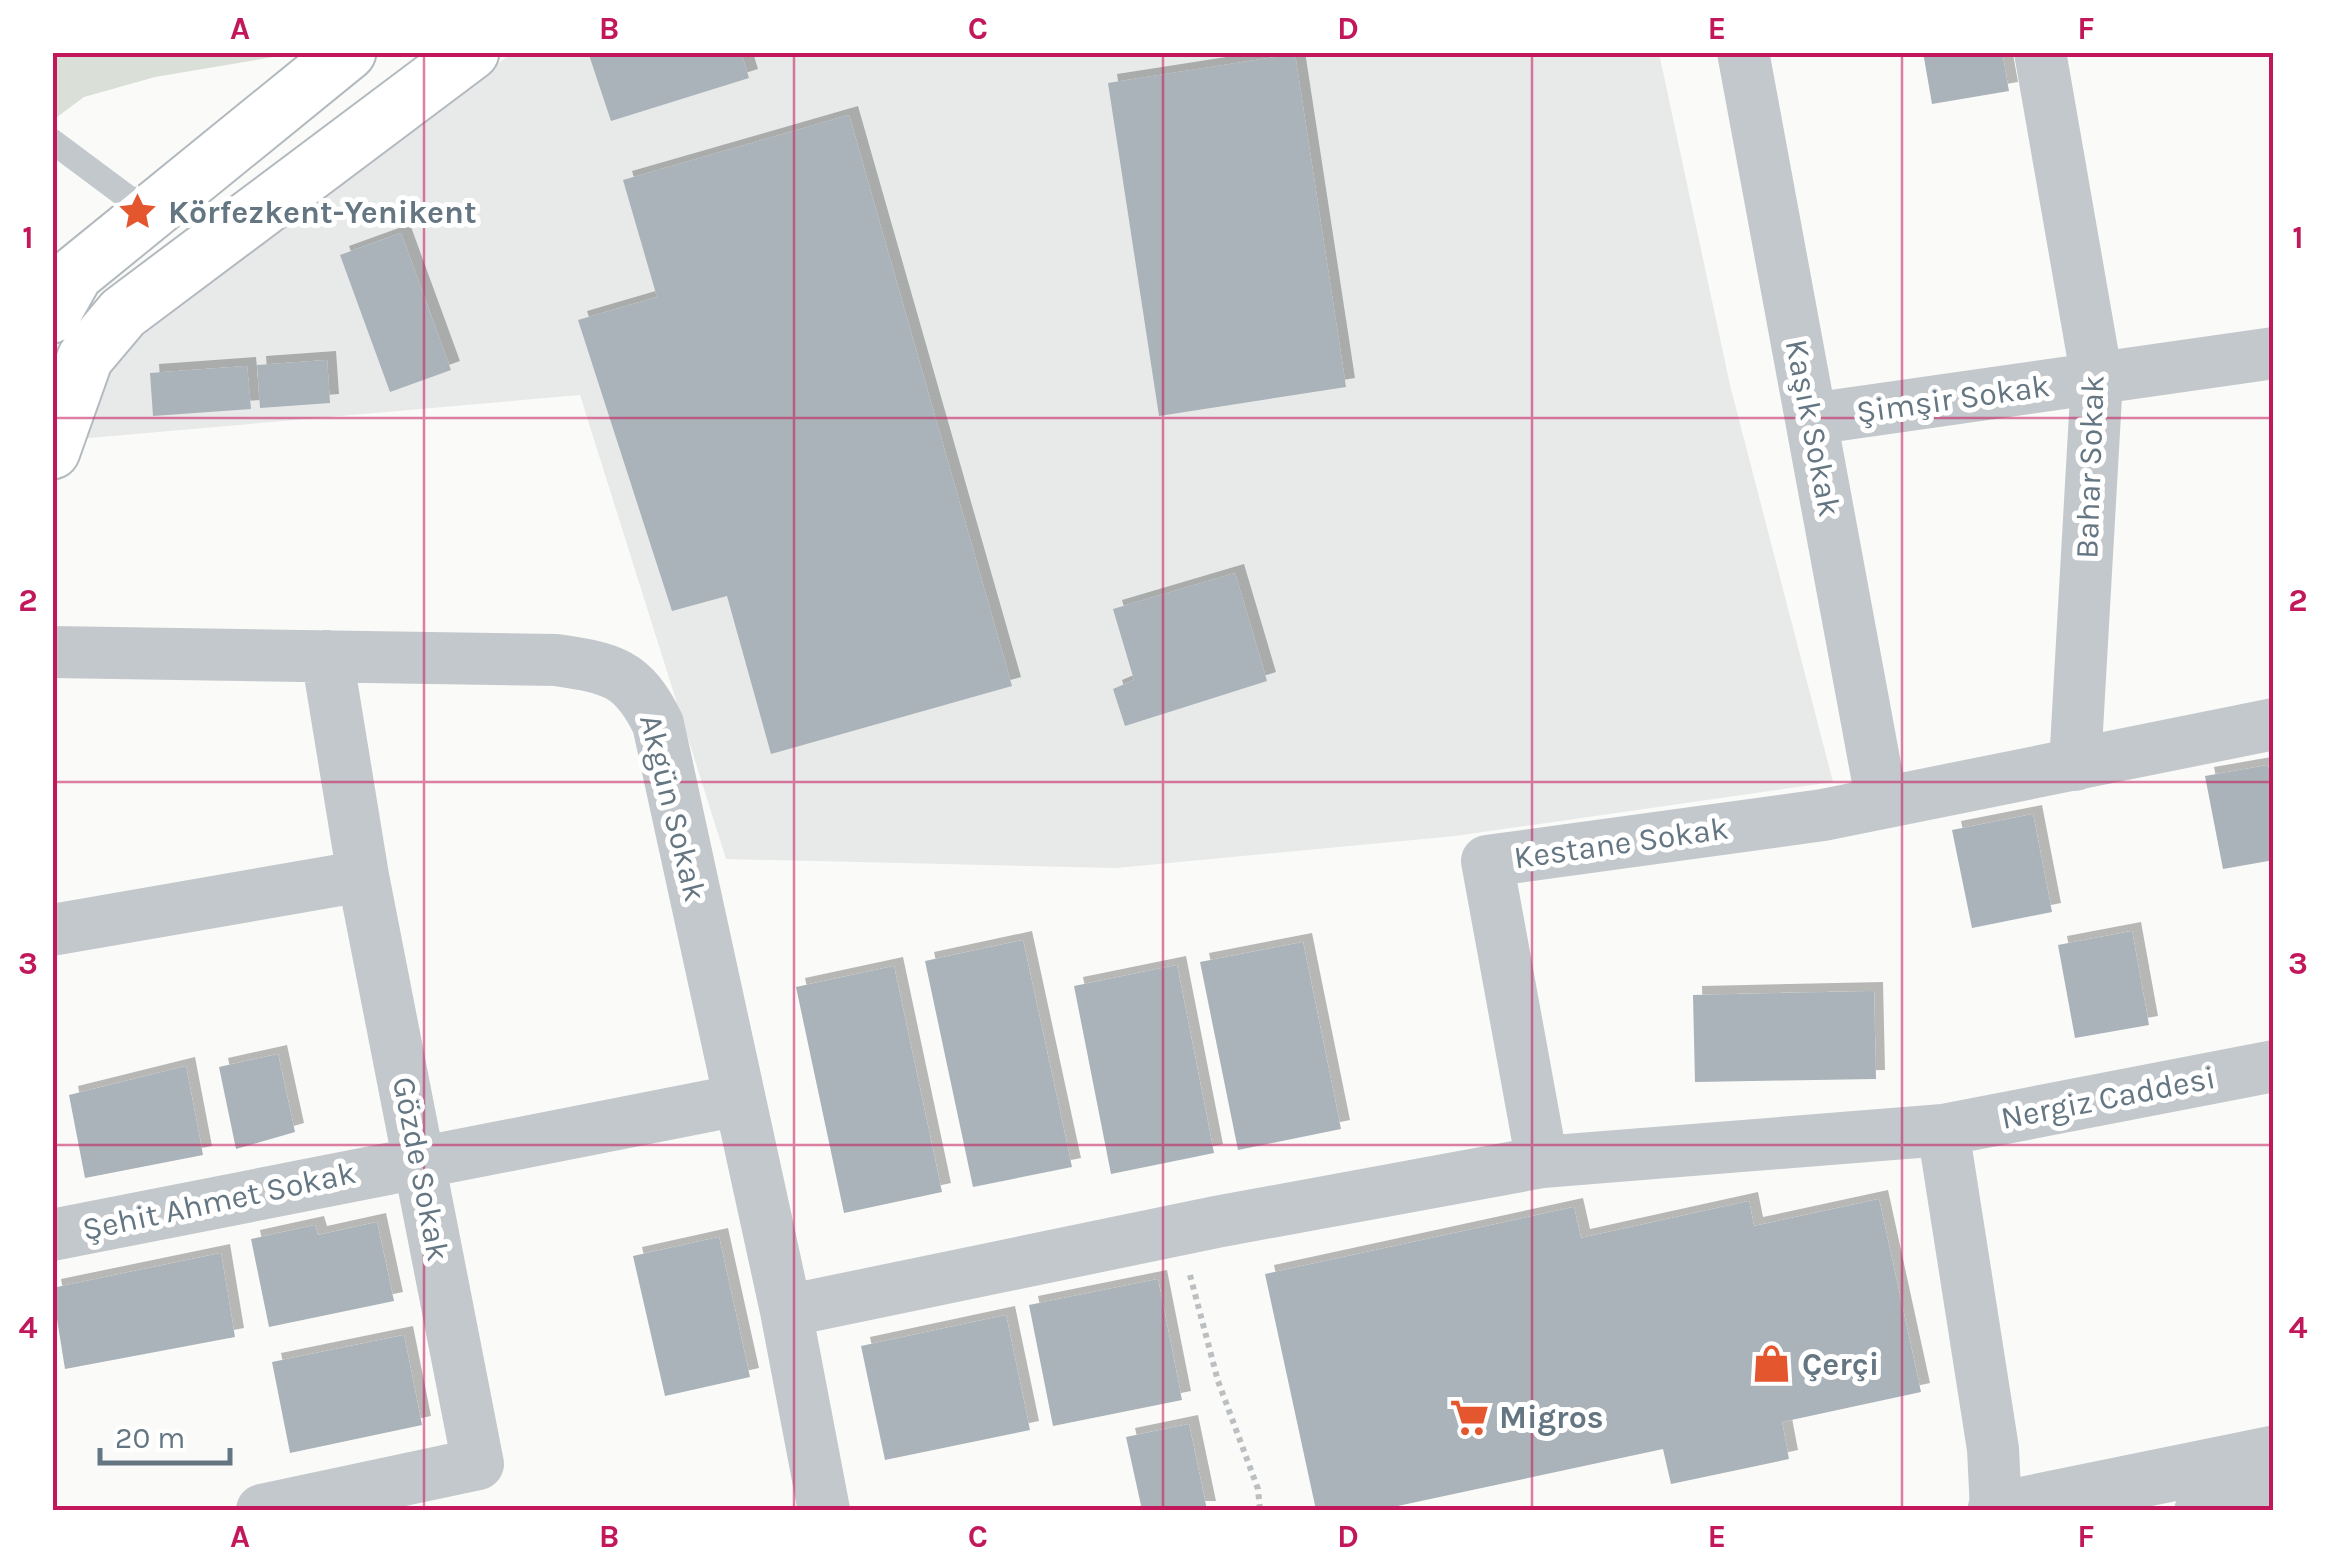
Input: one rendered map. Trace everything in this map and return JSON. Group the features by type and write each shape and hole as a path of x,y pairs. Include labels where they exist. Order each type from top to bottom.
{"main road":[{"path":"64,283 348,52"},
{"path":"52,450 85,358 100,335 471,52"}],"street":[{"name":"Kaşık Sokak","path":"1742,52 1882,804"},
{"name":"Bahar Sokak","path":"2040,52 2097,379 2075,766"},
{"name":"Şimşir Sokak","path":"1811,418 2274,353"},
{"name":"Akgün Sokak","path":"52,652 556,660 596,666 625,677 643,694 658,724 786,1311 824,1510"},
{"name":"Gözde Sokak","path":"262,1510 407,1496 478,1464 363,876 328,656"},
{"name":"Kestane Sokak","path":"1542,1162 1487,861 1882,804 2274,724"},
{"path":"52,930 363,876"},
{"name":"Nergiz Caddesi","path":"1943,1130 2274,1066"},
{"name":"Şehit Ahmet Sokak","path":"52,1235 739,1100"},
{"path":"786,1311 1178,1230 1542,1162 1943,1130 1994,1449 1996,1510 2058,1502 2274,1454"}],"lane":[{"path":"52,142 150,214"}],"path":[{"path":"1178,1230 1218,1380 1258,1489 1260,1510"}],"shaded area":[{"path":"53,52 297,53 155,77 84,97 53,120"},
{"path":"512,53 1659,53 1730,385 1833,782 1455,836 1116,868 726,859 580,395 78,439 115,356"}],"building":[{"path":"588,52 741,52 749,78 611,121"},
{"path":"1923,52 2002,52 2009,91 1932,104"},
{"path":"1295,54 1346,387 1159,416 1108,83"},
{"path":"849,115 1012,686 771,754 727,596 672,611 578,320 657,297 623,180"},
{"path":"401,233 451,370 390,392 340,255"},
{"path":"327,360 330,403 260,408 257,365"},
{"path":"247,366 251,409 153,416 150,373"},
{"path":"1235,573 1267,681 1125,726 1113,689 1134,680 1113,609"},
{"path":"2268,765 2274,792 2274,860 2223,869 2205,776"},
{"path":"2033,814 2052,912 1972,928 1952,830"},
{"path":"2132,931 2149,1025 2075,1038 2058,945"},
{"path":"1023,940 1072,1167 973,1187 925,961"},
{"path":"1303,942 1341,1129 1238,1150 1200,962"},
{"path":"1177,965 1214,1153 1111,1174 1074,986"},
{"path":"894,966 942,1192 844,1213 796,987"},
{"path":"1874,991 1876,1079 1695,1082 1693,995"},
{"path":"278,1054 295,1132 236,1149 219,1067"},
{"path":"186,1066 203,1155 85,1178 69,1095"},
{"path":"1879,1199 1921,1392 1782,1422 1789,1459 1671,1484 1663,1449 1379,1510 1316,1510 1265,1274 1574,1207 1581,1238 1749,1201 1754,1226"},
{"path":"377,1222 394,1301 269,1327 251,1239 315,1225 318,1235"},
{"path":"719,1237 750,1377 665,1396 633,1256"},
{"path":"221,1253 235,1337 65,1369 52,1288"},
{"path":"1158,1279 1182,1400 1053,1426 1029,1305"},
{"path":"1006,1315 1030,1430 885,1460 861,1346"},
{"path":"404,1335 422,1425 290,1453 272,1362"},
{"path":"1189,1424 1207,1510 1142,1510 1126,1437"}],"place":[{"name":"Körfezkent-Yenikent","path":"138,212"},
{"name":"Çerçi","path":"1772,1364"},
{"name":"Migros","path":"1469,1417"}]}
